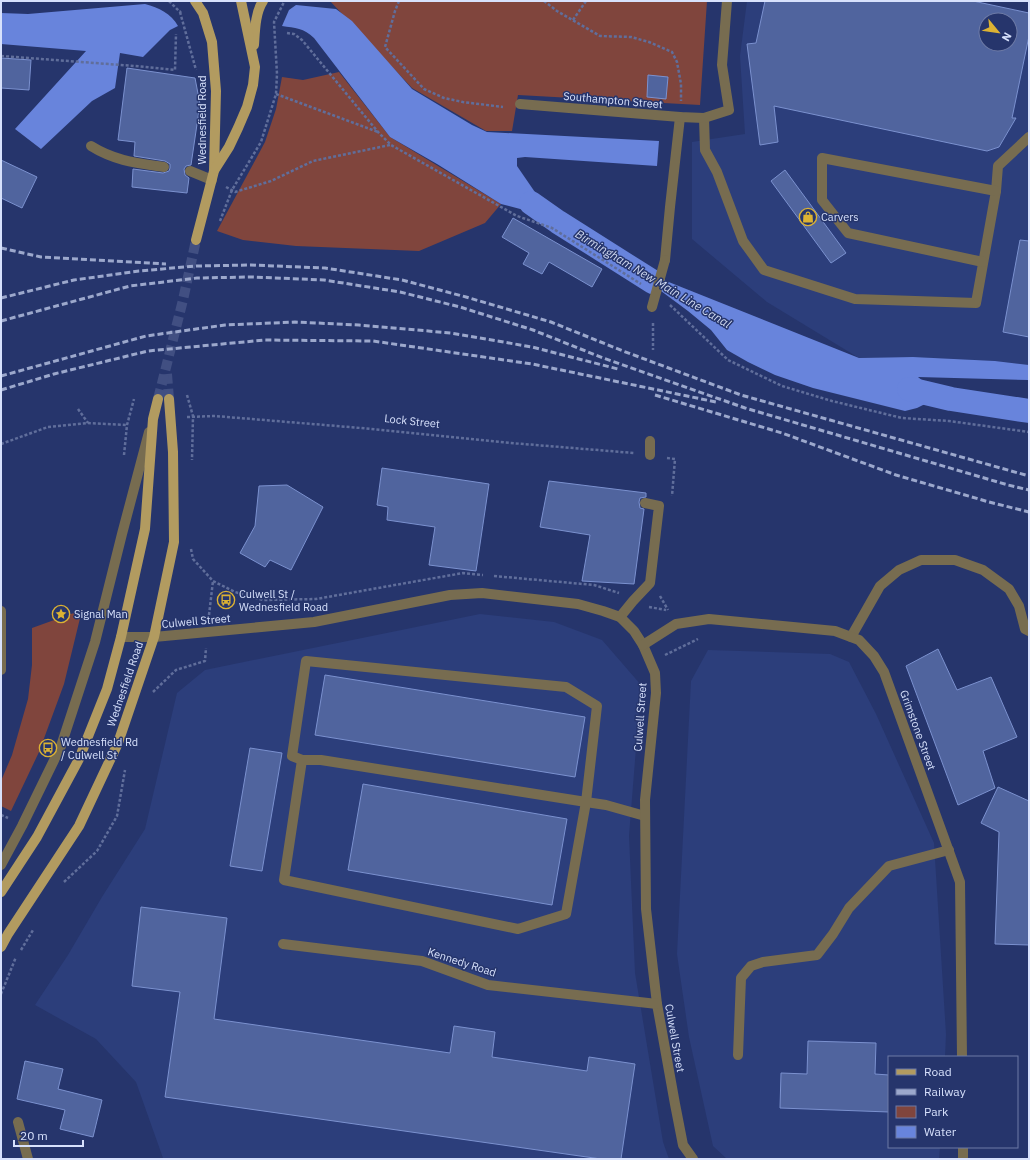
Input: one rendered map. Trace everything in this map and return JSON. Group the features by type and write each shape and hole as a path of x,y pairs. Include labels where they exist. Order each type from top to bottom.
{"main road":[{"name":"Wednesfield Road","path":"195,1 203,13 212,42 216,91 213,176 196,240"},
{"path":"241,1 253,54"},
{"path":"253,54 256,24 260,5 263,1"},
{"name":"Wednesfield Road","path":"213,176 248,107 255,67 253,54"},
{"name":"Wednesfield Road","path":"1,892 37,837 79,759 107,689 121,637 145,529 153,419 158,399"},
{"name":"Wednesfield Road","path":"1,947 8,934 80,826 118,743 154,637 174,542 173,452 169,399"}],"street":[{"path":"727,1 722,65 729,110 704,118 705,150 717,172 743,241 764,270 855,299 976,303 996,191 998,166 1029,137"},
{"name":"Southampton Street","path":"520,104 704,118"},
{"path":"652,307 665,260 680,117"},
{"path":"91,146 102,153 121,160 164,167"},
{"path":"983,262 848,233 822,200 822,158 996,191"},
{"path":"190,171 213,176"},
{"name":"Wednesfield Road","path":"1,865 61,746 95,642 153,419"},
{"path":"650,441 650,455"},
{"path":"620,617 650,583 659,506 645,503"},
{"path":"851,637 880,586 899,570 921,560 955,560 983,570 1009,589 1018,606 1025,629 1029,631"},
{"name":"Culwell Street","path":"121,637 154,637 314,622 450,595 482,593 578,604 620,617 634,631 643,645 655,673 656,693 645,800 646,909 657,1004 674,1104 684,1145 693,1159"},
{"path":"1,611 1,670"},
{"name":"Grimstone Street","path":"643,645 676,624 709,619 835,630 859,640 874,656 884,672 960,882 962,1056"},
{"path":"302,760 284,880 518,929 566,914 586,802 597,706 566,687 306,661 292,756 302,760 321,760 586,802 606,805 645,816"},
{"path":"738,1055 741,978 751,966 763,962 817,954 849,908 889,866 948,850"},
{"name":"Kennedy Road","path":"283,944 422,961 488,986 657,1004"},
{"path":"18,1122 28,1159"},
{"path":"963,1148 963,1159"}],"path":[{"path":"219,224 232,190 261,142 270,115 276,94 277,74 274,22 284,1"},
{"path":"399,1 385,47 424,89 444,98 463,102 508,107 520,104"},
{"path":"544,1 557,11 600,36 631,37 649,42 672,52 677,62 681,84 680,117"},
{"path":"573,20 586,1"},
{"path":"180,12 197,73"},
{"path":"287,33 294,34 302,40 378,132 391,145 517,216 552,228 643,285"},
{"path":"1,56 175,70 176,34"},
{"path":"276,94 378,132"},
{"path":"213,176 235,192 271,180 313,161 391,145"},
{"path":"668,303 728,360 782,386 832,401 902,418 949,421 1029,432"},
{"path":"652,307 653,350"},
{"path":"187,395 193,416"},
{"path":"1,444 48,427 88,423 127,425 134,399"},
{"path":"78,409 88,423"},
{"name":"Lock Street","path":"170,418 215,416 361,428 511,444 631,452 675,459 674,471"},
{"path":"651,662 704,636"}],"shaded area":[{"path":"747,1 973,1 1029,13 1029,365 995,361 913,357 859,358 767,302 692,239 692,142 745,134 740,56"},
{"path":"480,614 554,622 602,640 641,685 629,836 635,973 663,1142 669,1159 163,1158 136,1082 96,1039 35,1005 68,955 102,897 145,829 177,693 205,670"},
{"path":"708,650 830,654 849,662 876,714 934,843 946,1034 945,1056 888,1056 888,1148 940,1148 939,1159 727,1159 713,1146 689,1037 677,954 691,681"}],"green space":[{"path":"330,1 707,1 700,105 518,95 512,131 486,131 412,88"},
{"path":"339,72 390,137 501,204 485,223 419,251 296,246 243,240 217,231 265,142 276,109 282,77 303,80"},
{"path":"82,610 64,684 39,752 11,811 1,806 1,781 12,755 28,699 32,665 32,628"}],"water":[{"path":"145,4 155,7 168,14 178,26 170,30 143,57 120,53 115,88 92,101 41,149 15,129 86,51 1,44 1,13 28,14"},
{"path":"296,5 336,9 352,21 412,89 472,125 487,132 659,141 657,166 525,157 517,158 517,166 558,222 524,210 501,204 390,137 314,38 303,30 282,26 289,10"},
{"path":"626,265 859,358 913,357 995,361 1029,365 1029,380 918,377 941,396 917,408 905,411 813,388 775,375 727,350 711,330"}],"building":[{"path":"765,1 973,1 1029,13 1029,36 1012,118 1016,118 999,147 987,151 774,106 778,142 760,145 747,44 756,43"},
{"path":"1,58 31,60 29,90 1,88"},
{"path":"127,68 195,78 200,104 191,165 186,166 184,169 185,175 189,178 187,193 132,187 133,169 163,173 169,171 170,164 165,161 134,156 135,142 118,140"},
{"path":"648,75 668,77 666,99 647,97"},
{"path":"1,160 37,177 22,208 1,198"},
{"name":"Carvers","path":"785,170 846,253 831,263 771,181"},
{"path":"513,218 602,269 592,287 549,262 542,274 523,264 529,253 502,237"},
{"path":"1020,240 1029,241 1029,337 1003,332"},
{"path":"382,468 489,484 476,571 429,565 435,527 387,520 388,507 377,505"},
{"path":"549,481 646,493 646,497 640,498 639,502 640,508 644,509 634,584 582,581 590,535 540,527"},
{"path":"287,485 323,507 291,570 270,560 265,567 240,553 255,526 259,486"},
{"path":"938,649 957,690 991,677 1017,737 983,751 995,788 958,805 906,666"},
{"path":"325,675 585,717 575,777 315,735"},
{"path":"250,748 282,753 262,871 230,866"},
{"path":"363,784 567,819 552,905 348,870"},
{"path":"998,787 1029,801 1029,945 995,944 999,832 981,823"},
{"path":"141,907 227,918 214,1019 450,1053 454,1026 495,1032 492,1057 587,1071 589,1057 635,1064 621,1159 601,1159 165,1097 180,992 132,986"},
{"path":"808,1041 876,1043 875,1074 888,1075 888,1112 780,1108 781,1073 807,1074"},
{"path":"25,1061 63,1069 58,1089 102,1100 93,1137 60,1129 65,1110 17,1099"}],"waterway":[{"name":"Birmingham New Main Line Canal","path":"531,203 558,222 653,282"},
{"name":"Birmingham New Main Line Canal","path":"909,389 951,399 1029,411"}],"tunnel":[{"path":"158,399 183,300 196,240"},
{"path":"167,374 169,399"}],"railway":[{"path":"1,248 41,257 166,264"},
{"path":"1,298 74,280 139,271 196,266 251,265 325,268 402,280 551,322 623,351 741,395 1029,476"},
{"path":"1,321 130,286 197,278 251,277 324,280 400,292 460,307 533,330 603,358 745,408 1029,490"},
{"path":"1,376 146,336 225,325 295,322 359,325 451,333 532,347 618,369"},
{"path":"1,390 54,374 148,351 265,340 373,341 532,364 716,402"},
{"path":"655,395 782,433 896,475 1029,512"}],"place":[{"name":"Carvers","path":"808,217"},
{"name":"Culwell St / Wednesfield Road","path":"226,600"},
{"name":"Signal Man","path":"61,614"},
{"name":"Wednesfield Rd / Culwell St","path":"48,748"}]}
